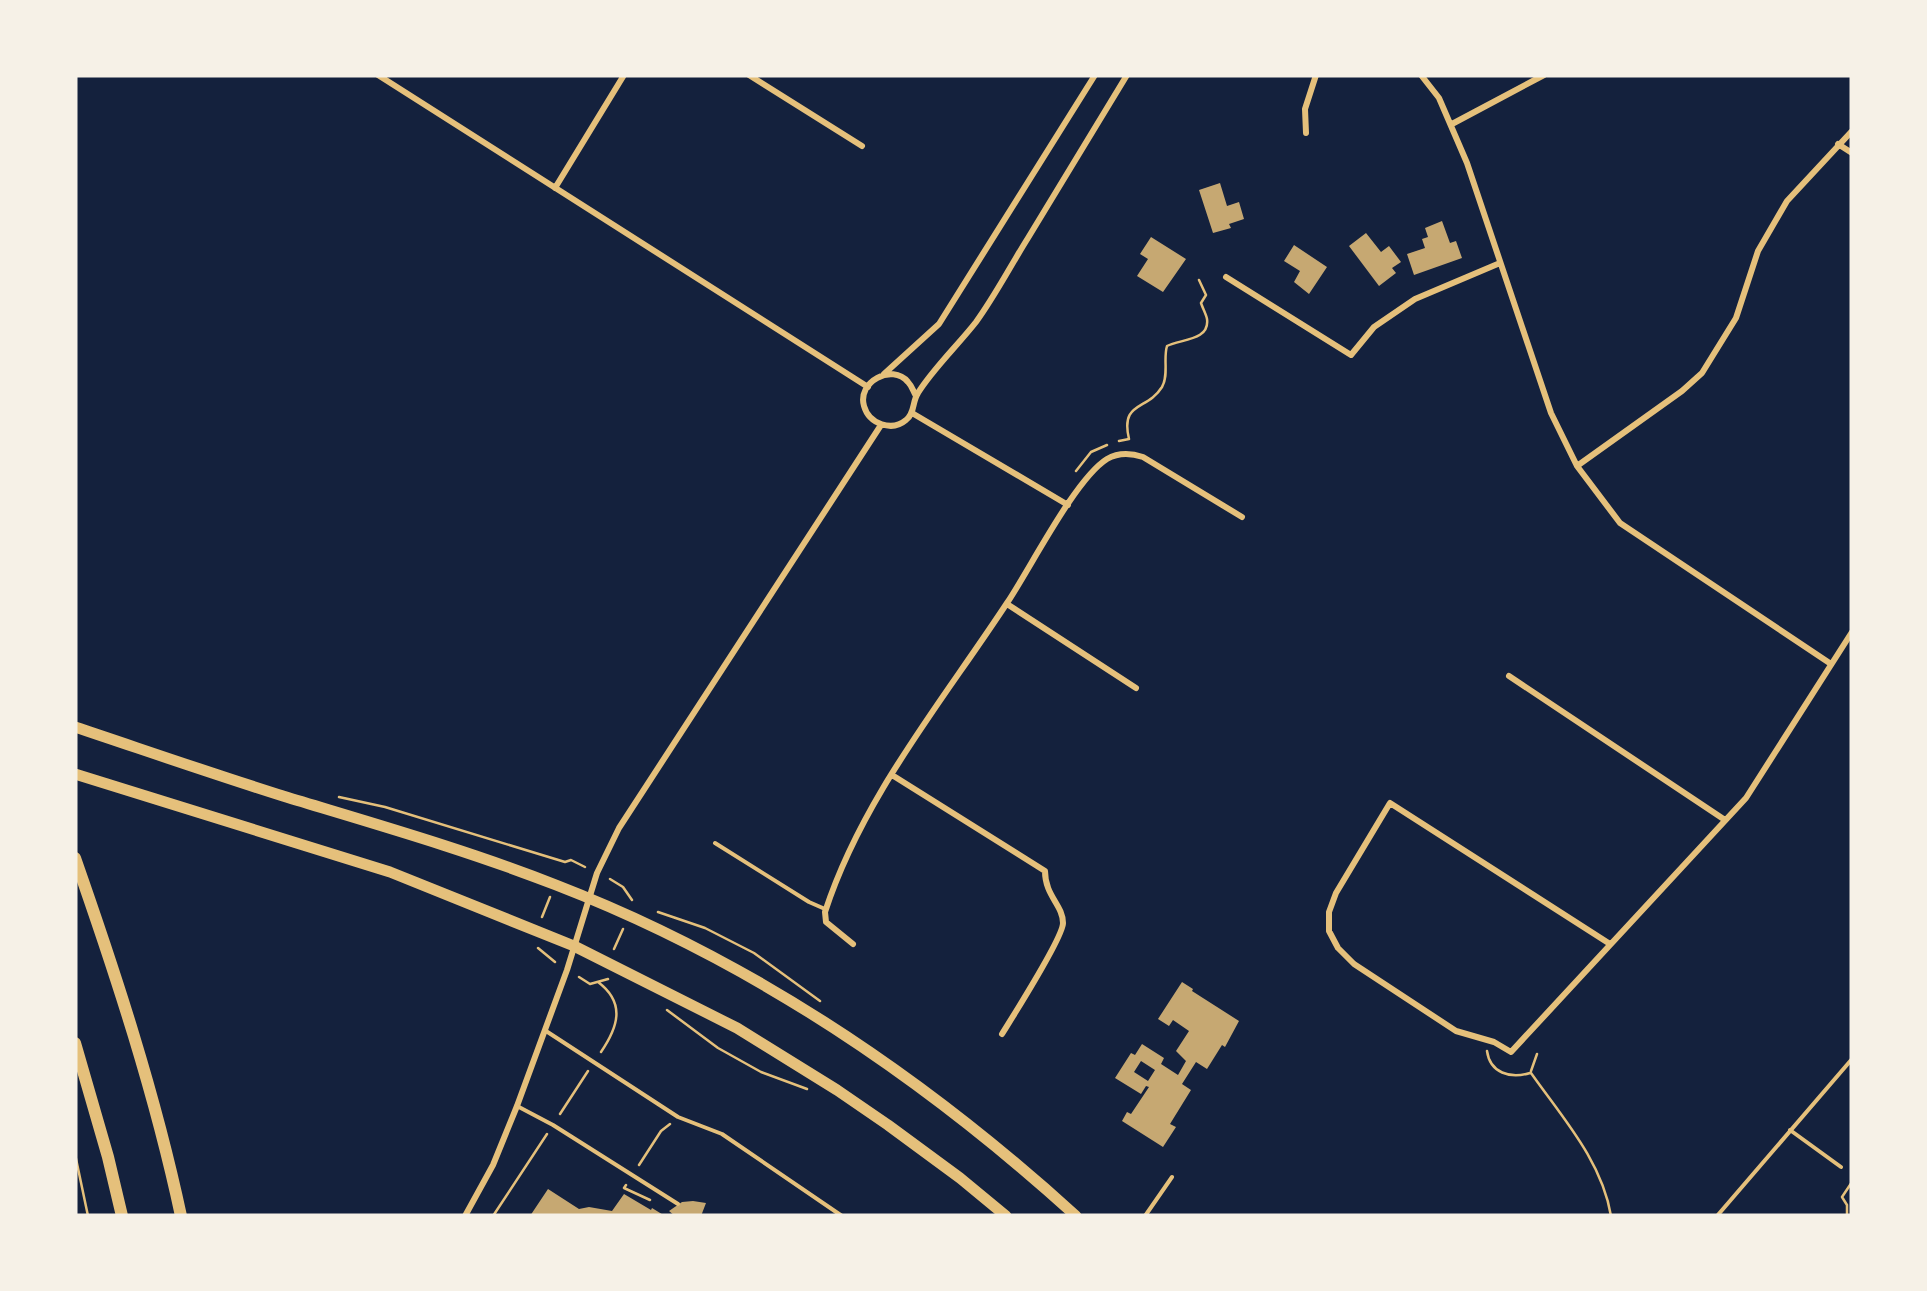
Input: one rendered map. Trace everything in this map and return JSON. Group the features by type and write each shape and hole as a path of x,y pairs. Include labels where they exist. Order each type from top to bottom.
{"highway":[{"path":"75,858 118,979 167,1150 180,1216"},
{"path":"75,1043 122,1216"}],"main road":[{"path":"75,727 399,830 556,885 708,954 878,1057 970,1124 1076,1216"},
{"path":"75,774 390,872 574,946 737,1028 888,1124 955,1183 1006,1216"}],"street":[{"path":"378,75 868,387"},
{"path":"556,188 624,75"},
{"path":"749,75 862,146"},
{"path":"1095,75 939,324 871,381 863,395 864,408 873,421 899,425 912,414 916,396 978,318 1128,75"},
{"path":"1306,133 1305,109 1316,75"},
{"path":"1421,75 1438,98 1468,162 1551,413 1577,466 1620,523 1831,664"},
{"path":"1452,124 1544,75"},
{"path":"1577,466 1682,391 1702,372 1736,318 1758,251 1788,201 1852,131"},
{"path":"1838,144 1852,153"},
{"path":"1226,277 1351,355 1374,327 1415,298 1500,264"},
{"path":"883,374 898,375 908,381 916,396"},
{"path":"912,414 1070,502"},
{"path":"465,1216 493,1165 517,1106 568,970 597,872 619,828 882,424"},
{"path":"853,944 826,922 826,909 850,849 953,680 1096,468 1106,459 1131,453 1157,464 1242,517"},
{"path":"1007,604 1136,688"},
{"path":"1610,944 1390,803 1336,893 1329,912 1328,931 1354,964 1456,1031 1511,1052 1746,798 1852,632"},
{"path":"1510,676 1725,820"},
{"path":"892,775 1045,872 1047,890 1060,908 1064,924 1002,1034"}],"lane":[{"path":"715,843 826,909"},
{"path":"545,1030 678,1117 722,1134 842,1216"},
{"path":"1717,1216 1852,1059"},
{"path":"517,1106 678,1204"},
{"path":"1790,1130 1840,1167"},
{"path":"1145,1216 1172,1177"}],"path":[{"path":"1070,502 1068,482 1080,465 1102,446 1129,439 1126,424 1131,412 1162,386 1167,346 1199,336 1206,328 1201,303 1206,295 1200,280"},
{"path":"338,797 385,807 565,862 571,860"},
{"path":"536,929 565,862"},
{"path":"598,982 630,916"},
{"path":"590,984 610,979"},
{"path":"493,1216 612,1036 618,1019 612,999 598,982"},
{"path":"663,1007 718,1048 761,1072 814,1092"},
{"path":"1488,1041 1488,1058 1493,1067 1510,1076 1531,1073"},
{"path":"1531,1073 1537,1054"},
{"path":"1531,1073 1598,1171 1608,1194 1611,1216"},
{"path":"632,1176 661,1132 678,1117"},
{"path":"75,1154 88,1216"},
{"path":"1847,1216 1848,1205 1842,1197 1852,1182"}],"building":[{"path":"1220,183 1227,206 1239,202 1244,219 1213,233 1199,190"},
{"path":"1442,221 1450,243 1456,241 1462,258 1414,275 1407,254 1425,248 1425,228"},
{"path":"1366,233 1381,252 1389,246 1401,262 1392,268 1396,273 1379,286 1349,246"},
{"path":"1151,237 1186,259 1163,292 1137,276 1148,259 1140,254"},
{"path":"1294,245 1327,267 1309,294 1294,282 1300,271 1284,261"},
{"path":"1182,982 1239,1021 1207,1069 1196,1062 1182,1084 1191,1090 1170,1124 1176,1127 1163,1147 1122,1121 1149,1087 1141,1094 1115,1078 1131,1053 1135,1055 1142,1044 1164,1058 1161,1064 1178,1075 1186,1061 1176,1051 1189,1031 1173,1020 1169,1026 1158,1019","holes":["1141,1061 1155,1070 1148,1081 1134,1072"]},
{"path":"548,1189 579,1209 612,1211 624,1194 665,1216 530,1216"},
{"path":"682,1202 706,1203 701,1216 675,1216 669,1211"}]}
